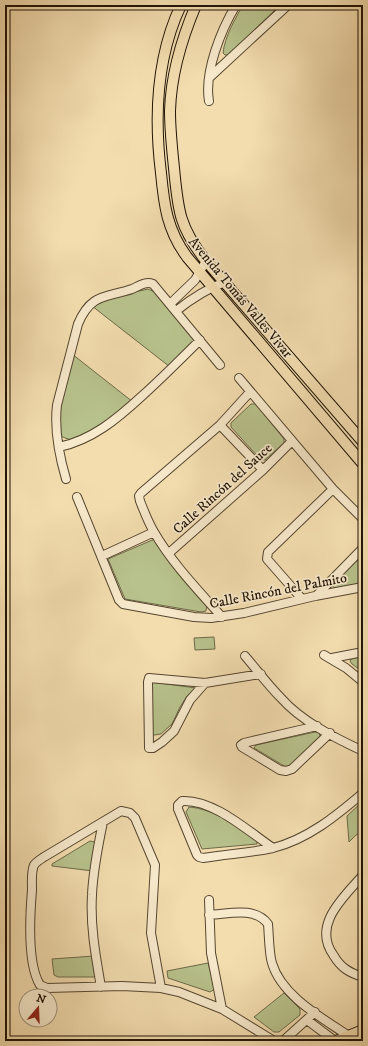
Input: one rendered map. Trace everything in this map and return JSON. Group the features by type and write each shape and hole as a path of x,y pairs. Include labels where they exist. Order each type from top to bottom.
{"main road":[{"name":"Avenida Tomás Valles Vivar","path":"181,5 170,33 159,80 156,118 165,208 171,231 181,248 212,287 363,464"},
{"name":"Avenida Tomás Valles Vivar","path":"196,5 187,26 178,58 172,92 170,119 172,151 180,213 187,234 206,261 363,442"},
{"path":"336,1041 352,1038 363,1030"}],"street":[{"path":"209,101 208,92 210,77 216,49 236,5"},
{"path":"210,77 288,5"},
{"path":"170,304 189,287 206,261"},
{"path":"176,311 197,295 225,282"},
{"path":"66,480 58,448 56,425 57,404 73,340 81,316 90,304 107,295 132,289 145,283 150,283 155,286 220,365"},
{"path":"189,287 197,295"},
{"path":"58,448 86,438 114,421 164,376 200,340"},
{"path":"238,378 333,489 363,519"},
{"path":"222,617 180,569 154,532 140,501 140,494 220,425 250,392"},
{"path":"220,425 263,470"},
{"name":"Calle Rincón del Sauce","path":"168,553 263,470 292,441"},
{"path":"302,599 267,559 267,555 268,552 333,489"},
{"name":"Calle Rincón del Palmito","path":"77,497 121,603 194,617 222,617 315,596 363,588"},
{"path":"102,556 154,532"},
{"path":"315,596 363,548"},
{"path":"363,652 328,656 363,682"},
{"path":"245,656 281,698 302,717 363,751"},
{"path":"205,683 190,700 174,730 162,742 153,748 149,748 148,680 152,678 192,683 205,683 261,674"},
{"path":"317,726 244,743 242,747 280,770 286,771 292,769 330,733"},
{"path":"273,848 218,811 196,803 182,801 178,805 178,809 197,854 199,857 203,858 273,848 320,827 341,812 363,793"},
{"path":"161,988 151,933 155,865 135,818 130,812 120,811 44,857 35,865 32,876 30,923 35,974 40,985 47,988 102,988 122,986 161,988 179,992 222,1009 274,1041"},
{"path":"102,988 94,938 92,895 96,860 103,822"},
{"path":"363,875 331,914 327,923 326,940 338,963 348,971 363,977"},
{"path":"209,900 211,953 222,1009"},
{"path":"209,915 252,913 264,919 268,924 271,962 282,985 315,1012 352,1038"},
{"path":"283,1041 315,1012"},
{"path":"307,1020 336,1041"},
{"path":"119,1041 143,1041"}],"green space":[{"path":"243,5 280,5 229,55 225,55 223,53 228,34"},
{"path":"148,289 157,293 195,339 193,344 170,367 92,306 101,300"},
{"path":"72,354 133,402 118,417 72,440 59,435 58,413"},
{"path":"251,404 256,404 284,439 284,443 265,460 261,460 231,427 231,423"},
{"path":"157,538 207,603 206,611 201,612 125,599 108,559"},
{"path":"363,554 363,583 335,588 331,585 331,582"},
{"path":"214,637 215,649 195,650 194,638"},
{"path":"363,656 363,672 350,661 351,659"},
{"path":"152,682 196,688 187,696 172,724 161,734 148,736"},
{"path":"315,732 319,733 320,736 293,765 286,767 254,748 256,745"},
{"path":"363,801 363,830 349,842 347,816"},
{"path":"189,807 208,811 225,819 257,840 257,844 202,849 186,812"},
{"path":"90,841 95,842 93,871 52,866 52,864"},
{"path":"94,956 96,975 94,977 58,977 54,975 52,959"},
{"path":"208,963 215,989 210,992 168,978 167,971"},
{"path":"284,993 300,1009 300,1015 279,1032 274,1032 254,1017"}]}
